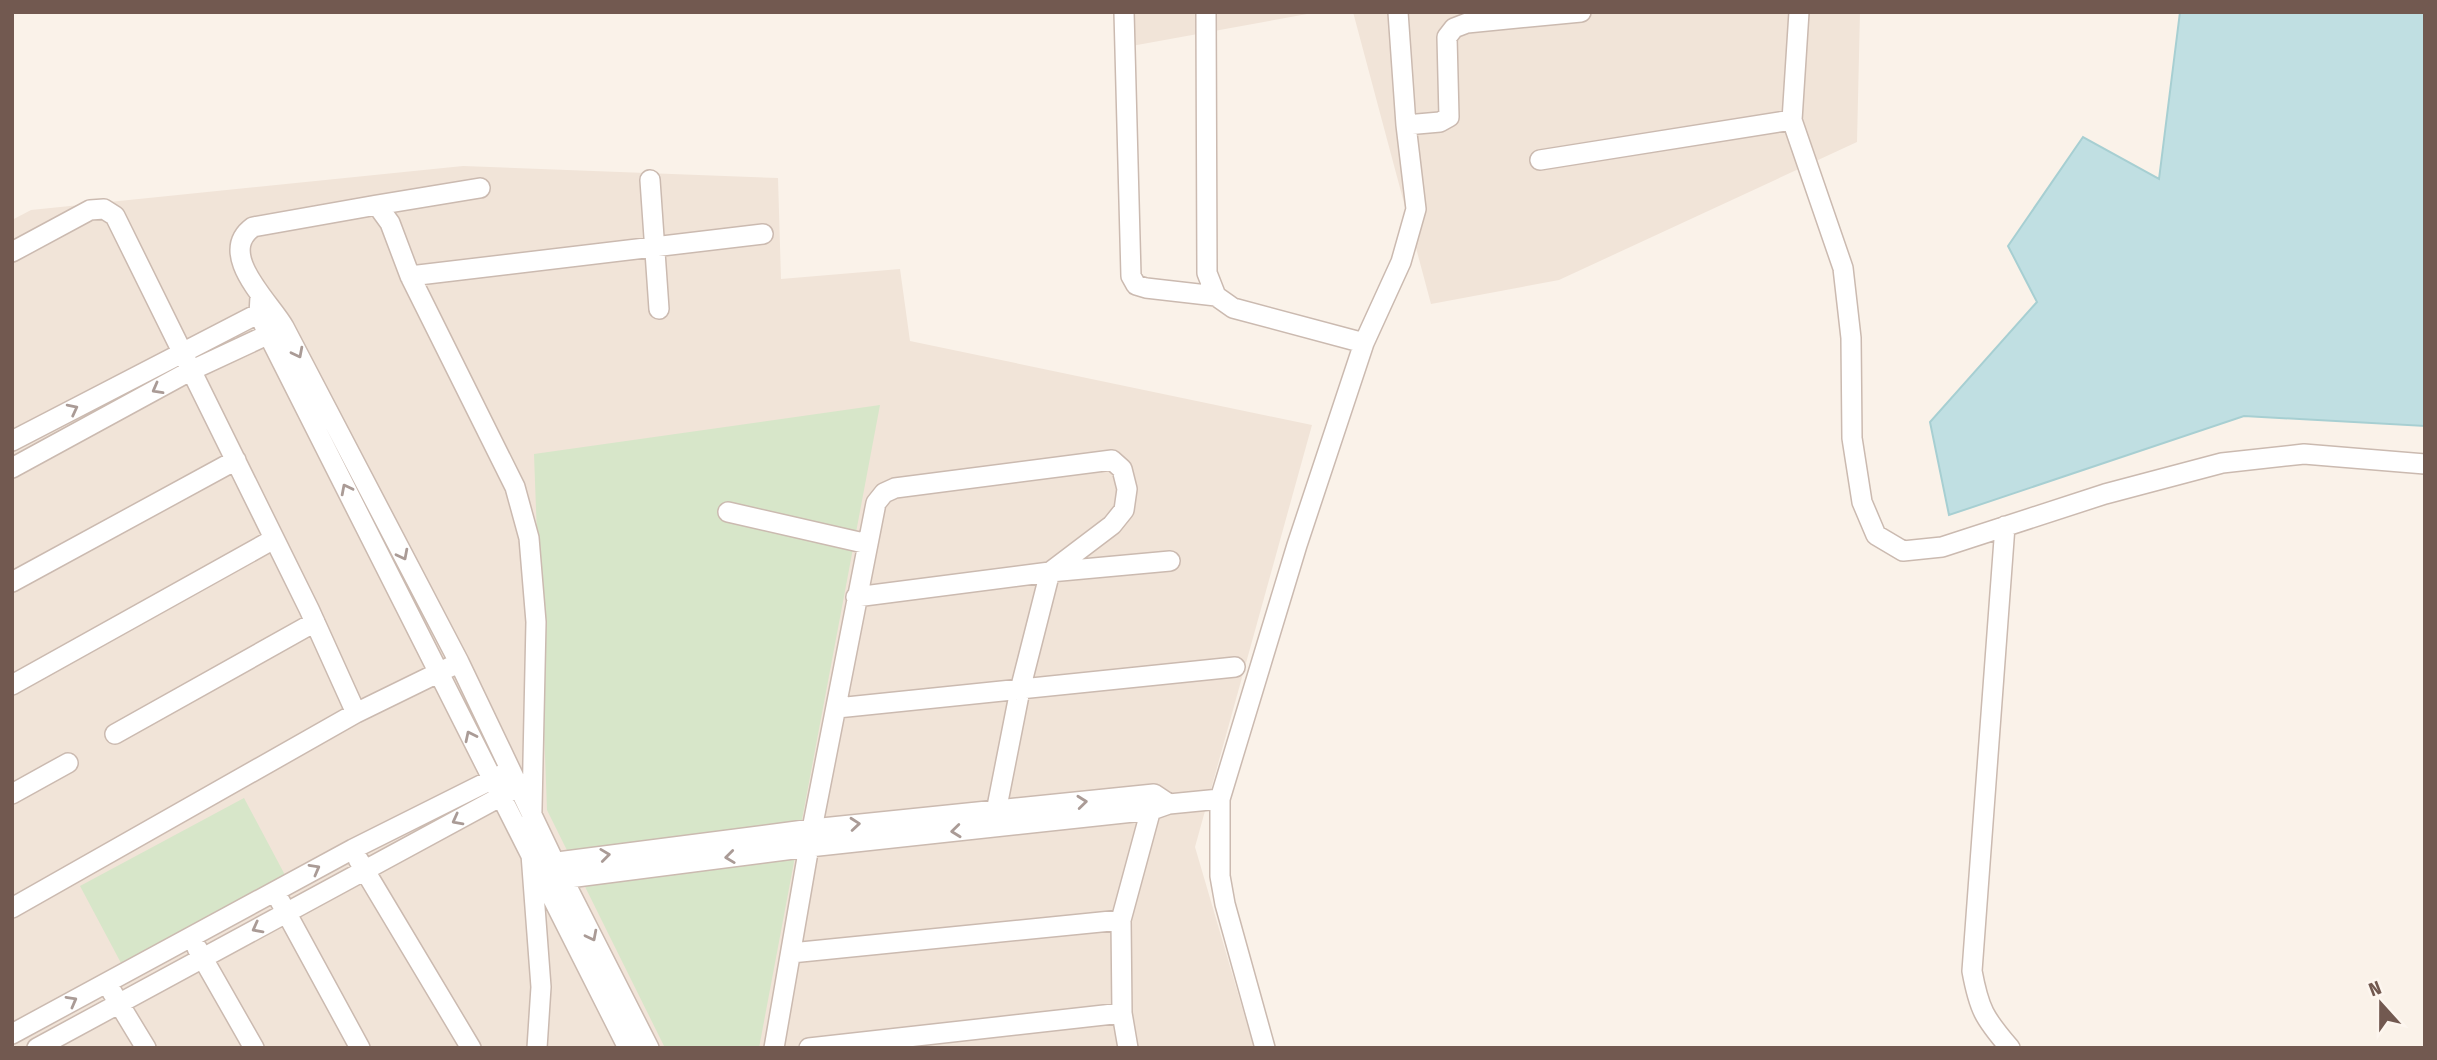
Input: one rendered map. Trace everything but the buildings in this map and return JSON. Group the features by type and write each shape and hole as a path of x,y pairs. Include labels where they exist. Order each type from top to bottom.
{"street":[{"path":"1124,12 1131,276 1136,285 1216,296 1233,308 1364,342"},
{"path":"1206,12 1208,273 1216,296"},
{"path":"1265,1048 1225,904 1220,876 1220,799 1297,545 1364,342 1401,262 1416,209 1406,125 1398,12"},
{"path":"1406,125 1440,122 1449,117 1447,37 1454,28 1467,23 1581,12"},
{"path":"1799,12 1792,120 1843,268 1851,338 1852,438 1862,502 1876,535 1903,551 1941,547 2105,494 2222,463 2304,454 2425,464"},
{"path":"1540,160 1792,120"},
{"path":"650,180 659,309"},
{"path":"480,188 253,227 242,235 239,245 242,261 277,331 459,662 505,784 531,814"},
{"path":"377,205 390,223 410,276 514,487 529,538 536,622 531,814 546,868 649,1048"},
{"path":"12,253 90,210 104,209 115,216 315,622 356,713"},
{"path":"410,276 763,234"},
{"path":"12,468 186,361 264,306"},
{"path":"12,441 186,361 277,331"},
{"path":"277,331 439,673 505,784 628,1048"},
{"path":"12,582 236,460"},
{"path":"774,1048 856,597 876,503 884,493 895,488 1094,460 1112,460 1122,469 1125,479 1125,510 1112,525 1050,572 1020,690 994,819"},
{"path":"728,512 868,544"},
{"path":"2006,526 1972,971 1978,1005 1989,1024 2010,1048"},
{"path":"12,685 274,538"},
{"path":"856,597 1050,572 1170,561"},
{"path":"115,734 315,622"},
{"path":"12,908 356,713 459,662"},
{"path":"837,708 1235,667"},
{"path":"12,794 68,763"},
{"path":"12,1034 352,849 505,784"},
{"path":"42,1047 364,870 505,784"},
{"path":"546,868 1159,802 1220,799"},
{"path":"1128,1048 1122,1013 1121,920 1159,802"},
{"path":"352,849 471,1048"},
{"path":"537,1048 546,868"},
{"path":"274,891 360,1048"},
{"path":"791,953 1121,920"},
{"path":"191,937 254,1048"},
{"path":"106,983 146,1048"},
{"path":"808,1048 1122,1013"}],"shaded area":[{"path":"1114,12 1318,12 1115,49"},
{"path":"1353,12 1860,12 1857,142 1559,280 1431,304"},
{"path":"463,166 778,178 781,279 900,269 910,341 1312,425 1195,847 1254,1048 12,1048 12,220 31,210"}],"green space":[{"path":"880,405 759,1048 665,1048 547,810 534,454"},
{"path":"244,798 285,875 121,963 80,886"}],"water":[{"path":"2180,12 2425,12 2425,426 2244,416 1949,515 1930,422 2037,302 2008,246 2083,137 2159,179"}]}
